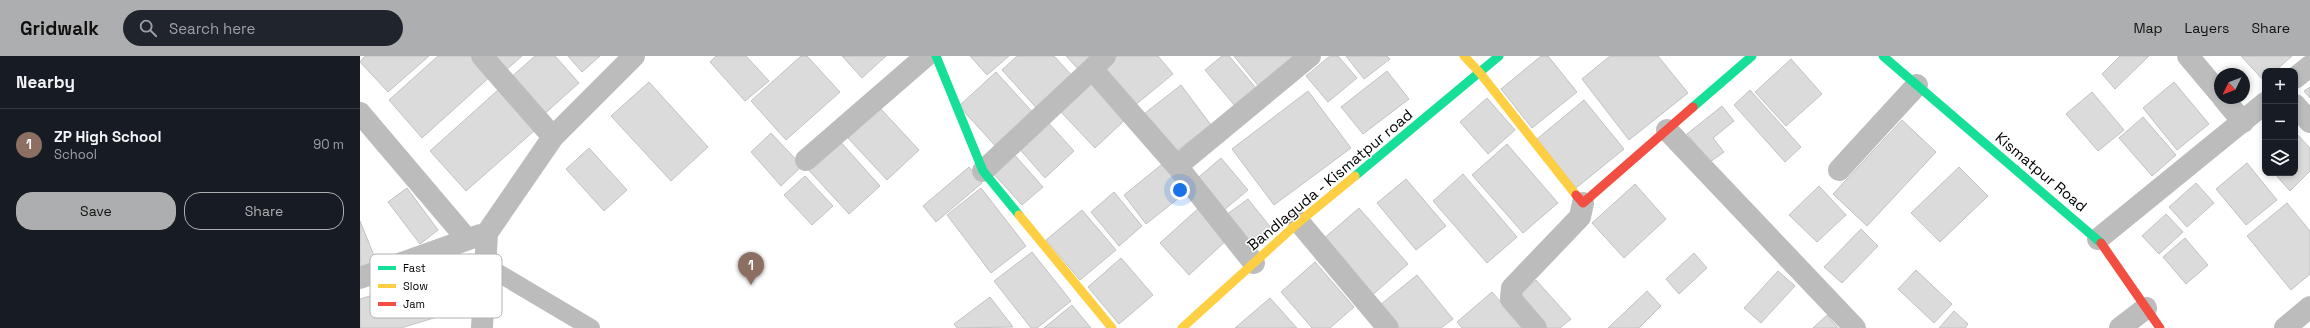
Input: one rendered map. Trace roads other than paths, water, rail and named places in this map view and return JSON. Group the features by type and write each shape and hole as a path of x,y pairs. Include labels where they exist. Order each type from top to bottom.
{"street":[{"path":"482,56 553,137"},
{"path":"427,254 477,236 553,137 634,56"},
{"path":"806,160 926,56"},
{"path":"936,56 983,171 1112,328"},
{"path":"1177,166 1310,56"},
{"path":"1464,56 1480,73 1583,204"},
{"name":"Bandlaguda - Kismatpur road","path":"1182,328 1299,222 1499,56"},
{"path":"1536,328 1511,299 1512,288 1580,217 1583,204 1752,56"},
{"name":"Kismatpur Road","path":"1883,56 2098,239 2160,328"},
{"path":"2188,56 2214,87"},
{"path":"983,171 1099,62 1177,166 1254,262"},
{"path":"2298,76 2310,66"},
{"path":"1839,170 1917,85"},
{"path":"2228,104 2243,122"},
{"path":"2098,239 2264,104"},
{"path":"2298,108 2310,122"},
{"path":"360,113 477,236 483,254"},
{"path":"1667,130 1855,328"},
{"path":"1299,222 1388,328"},
{"path":"360,278 370,274"},
{"path":"2285,328 2310,307"},
{"path":"2120,328 2146,308"},
{"path":"482,328 483,318"}],"lane":[{"path":"502,275 591,328"}],"place":[{"name":"ZP High School","path":"751,285"}]}
